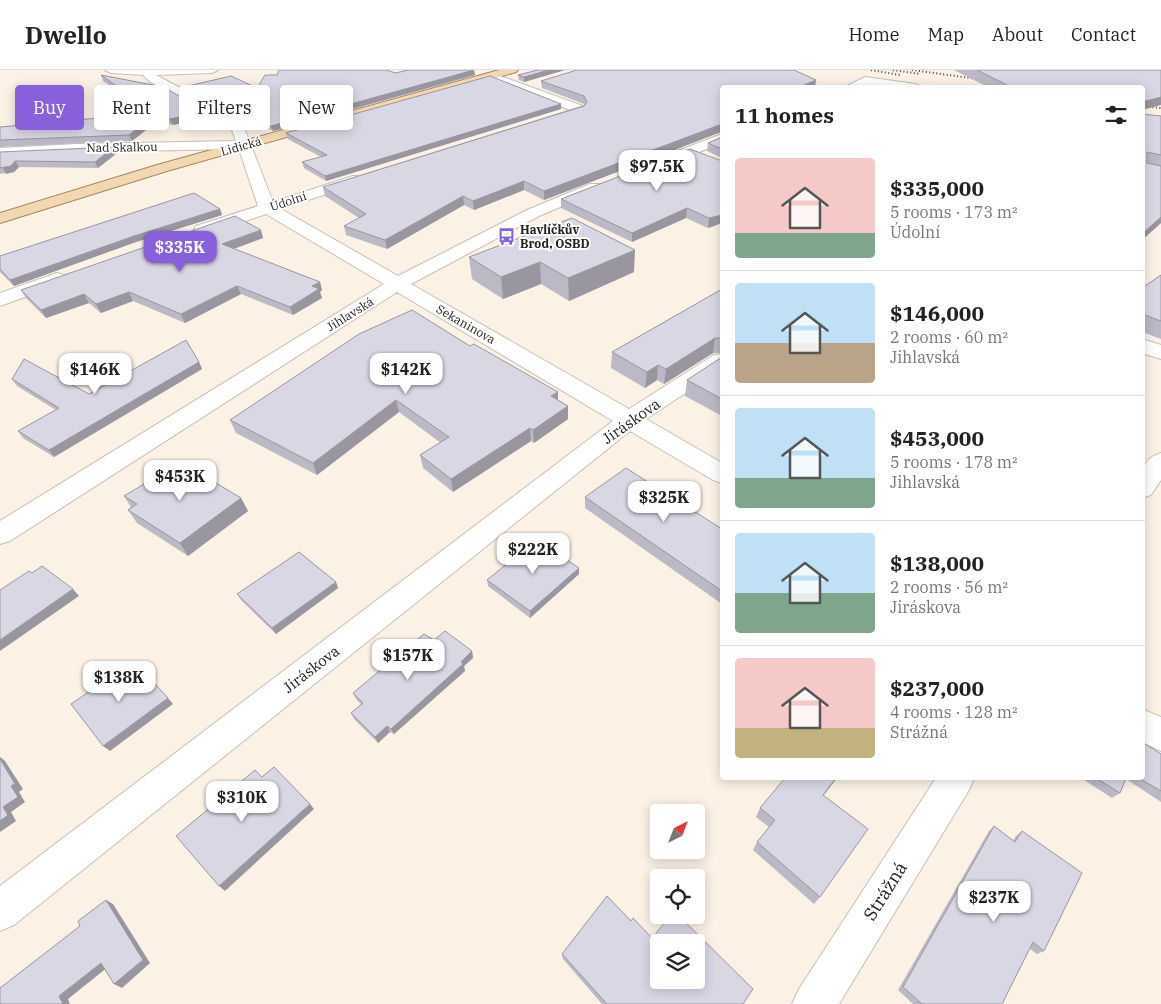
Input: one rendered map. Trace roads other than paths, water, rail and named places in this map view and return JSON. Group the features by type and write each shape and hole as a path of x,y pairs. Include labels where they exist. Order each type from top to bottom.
{"main road":[{"name":"Lidická","path":"0,218 244,145 512,70"}],"street":[{"path":"111,70 212,70"},
{"path":"146,71 154,80 212,110 238,128 267,208"},
{"path":"492,76 579,108 551,118"},
{"path":"855,85 865,81 894,85"},
{"path":"524,88 541,83"},
{"path":"637,171 698,154 720,139"},
{"name":"Nad Skalkou","path":"0,152 77,148 244,145"},
{"name":"Údolní","path":"184,236 371,175"},
{"name":"Jihlavská","path":"0,534 398,284 533,213 610,182"},
{"name":"Sekaninova","path":"267,208 720,473"},
{"path":"0,300 73,273"},
{"path":"1145,346 1161,353"},
{"name":"Jiráskova","path":"0,911 630,419 720,361"},
{"path":"1145,485 1161,461"},
{"path":"1145,726 1161,735"},
{"name":"Strážná","path":"814,1004 955,780"}],"railway":[{"path":"871,70 900,75"},
{"path":"893,70 920,74"},
{"path":"912,70 985,80"},
{"path":"1145,106 1161,108"}],"place":[{"name":"Havlíčkův Brod, OSBD","path":"506,236"}]}
